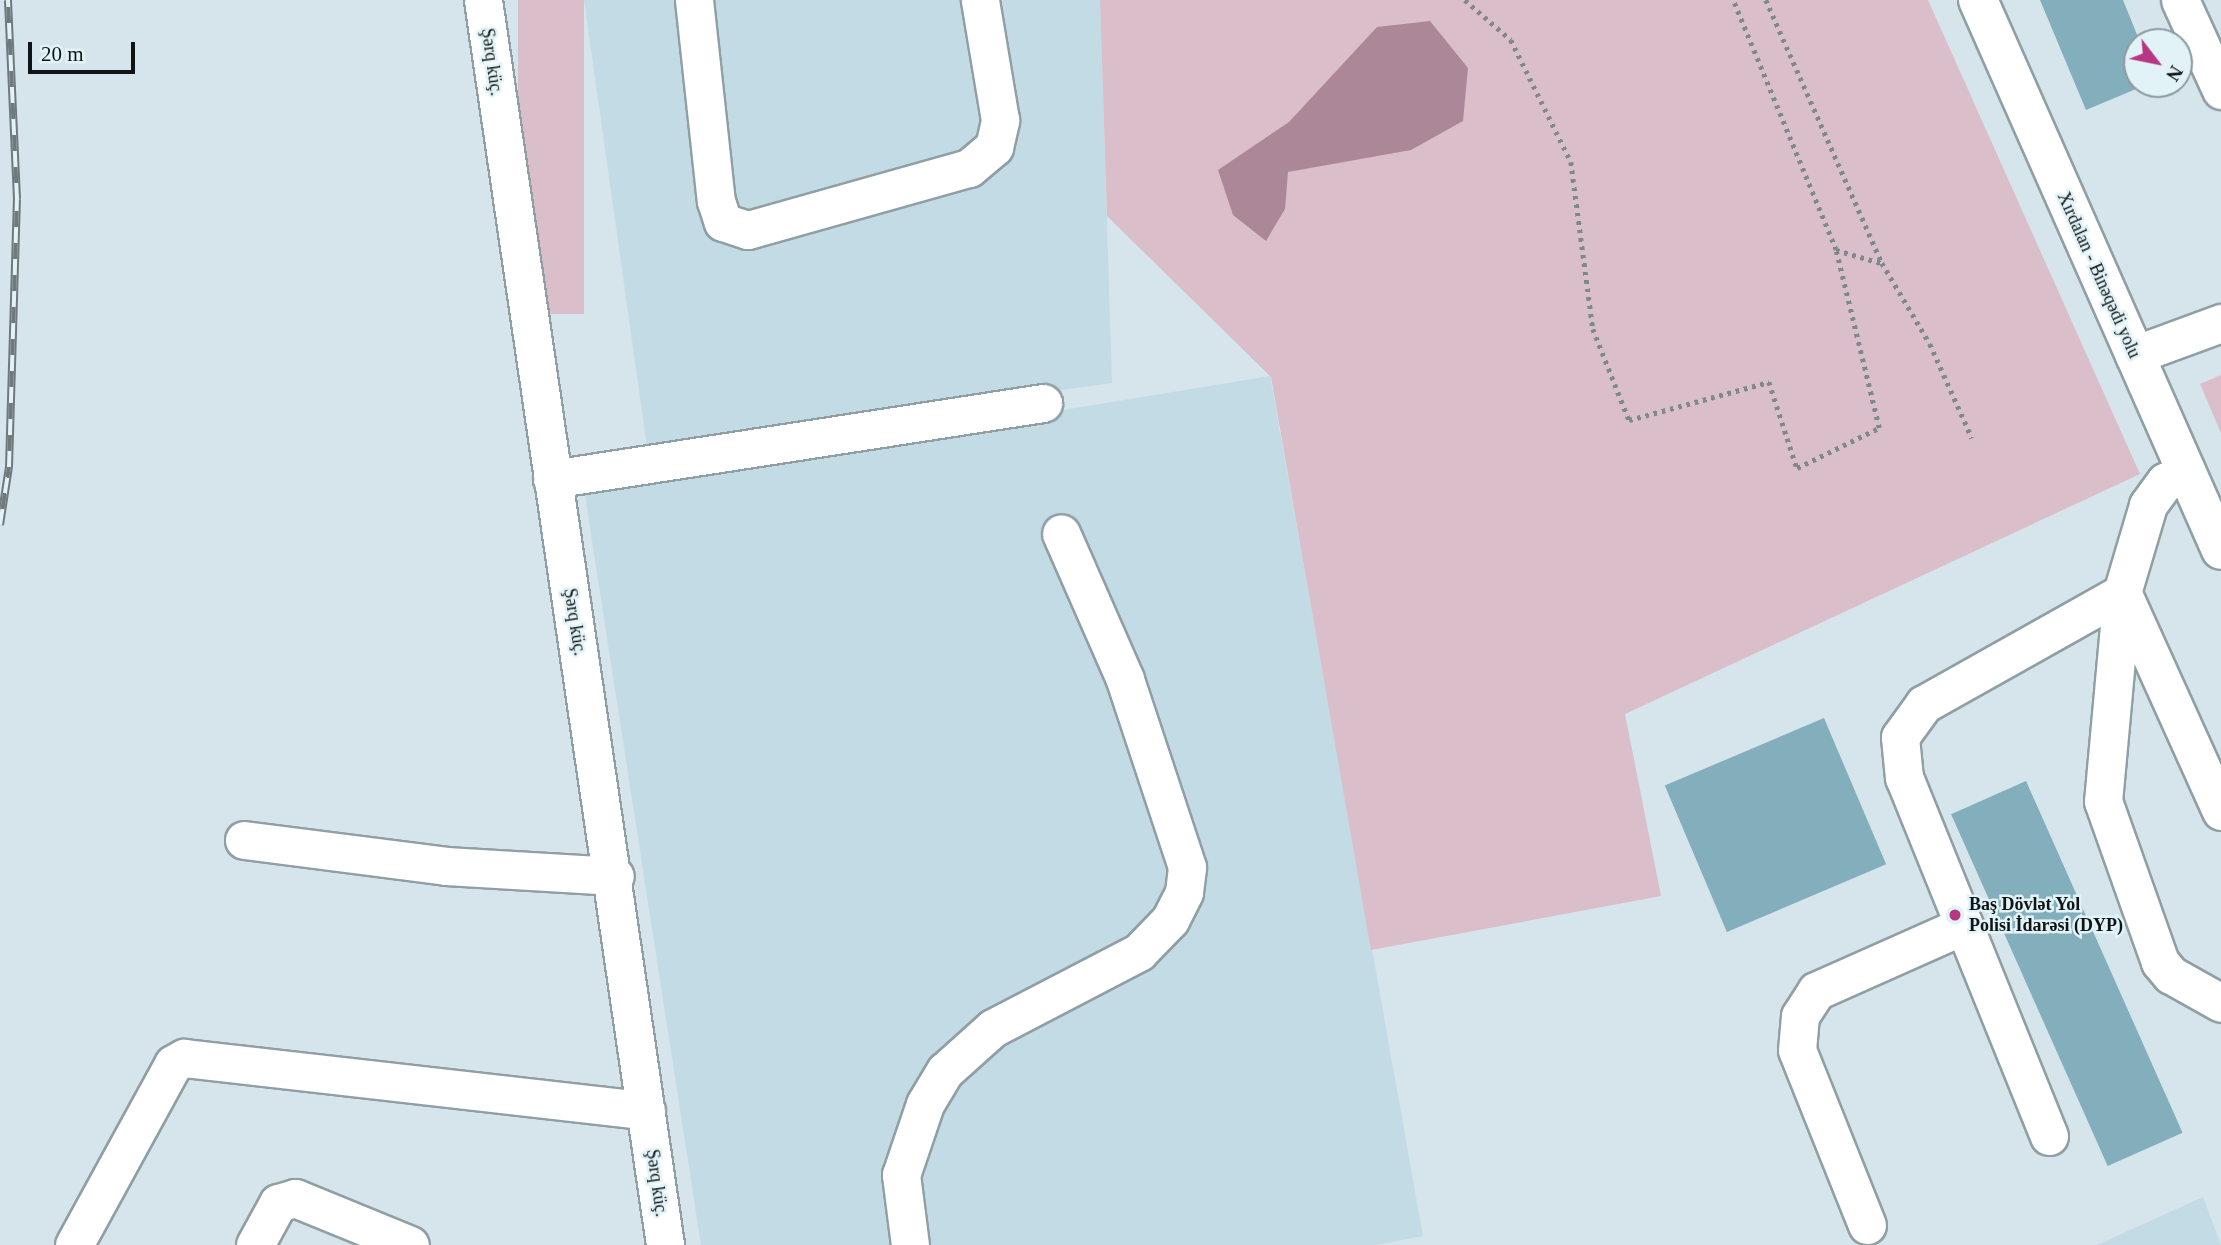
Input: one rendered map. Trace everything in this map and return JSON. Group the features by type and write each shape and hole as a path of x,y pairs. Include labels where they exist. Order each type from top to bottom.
{"main road":[{"name":"Xırdalan - Binəqədi yolu","path":"1979,0 2221,550"}],"street":[{"name":"Şərq küç.","path":"483,0 552,479 615,876 666,1245"},
{"path":"694,0 716,201 723,222 748,230 970,168 994,147 1000,120 980,0"},
{"path":"2180,0 2221,90"},
{"path":"2134,355 2221,323"},
{"path":"552,479 1043,402"},
{"path":"2186,471 2165,482 2148,505 2122,593 2103,801 2160,962 2171,975 2221,1003"},
{"path":"910,1245 901,1175 925,1104 946,1071 993,1028 1139,952 1170,920 1184,892 1188,867 1125,679 1061,533"},
{"path":"2122,593 2221,811"},
{"path":"2049,1136 1904,778 1899,752 1904,728 1924,704 2122,593"},
{"path":"244,840 446,866 615,876"},
{"path":"1867,1225 1797,1051 1800,1016 1816,991 1964,925"},
{"path":"74,1245 173,1064 184,1058 646,1111"},
{"path":"255,1245 278,1203 295,1198 410,1245"}],"path":[{"path":"1465,0 1511,40 1571,162 1593,329 1629,420 1769,382 1797,468 1879,428 1836,250 1733,0"},
{"path":"1766,0 1882,263 1930,344 1972,438"},
{"path":"1836,250 1882,263"}],"shaded area":[{"path":"518,0 584,0 584,314 518,314"},
{"path":"584,0 1100,0 1112,383 647,447"},
{"path":"1100,0 1928,0 2140,474 1625,714 1661,896 1371,950 1271,377 1107,216"},
{"path":"1430,21 1468,68 1463,121 1411,150 1288,172 1285,209 1266,241 1233,215 1218,170 1289,122 1377,27"},
{"path":"2221,375 2221,433 2200,384"},
{"path":"1270,376 1423,1236 1376,1245 701,1245 584,489"},
{"path":"2203,1197 2221,1245 2097,1245"}],"building":[{"path":"2040,0 2123,0 2134,28 2123,28 2123,94 2086,110"},
{"path":"1824,718 1886,864 1727,932 1665,786"},
{"path":"2026,781 2183,1133 2108,1166 1951,814"}],"railway":[{"path":"0,525 9,467 17,199 8,0"}],"place":[{"name":"Baş Dövlət Yol Polisi İdarəsi (DYP)","path":"1955,915"}]}
